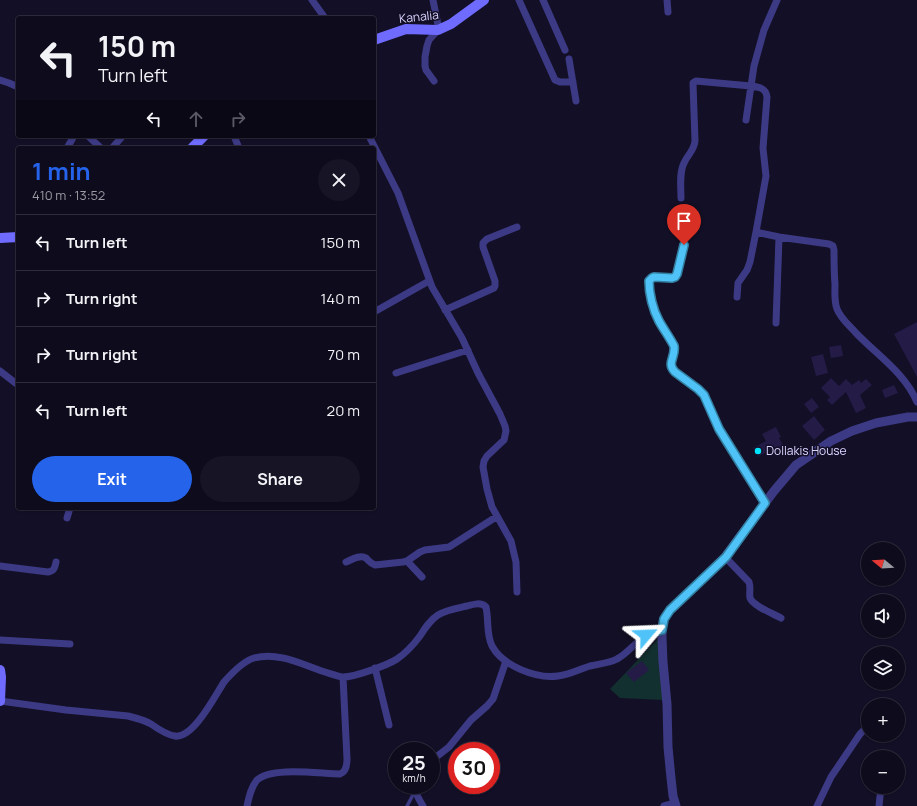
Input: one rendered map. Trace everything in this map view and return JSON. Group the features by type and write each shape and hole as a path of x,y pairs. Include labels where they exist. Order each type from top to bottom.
{"main road":[{"name":"Kanalia","path":"376,39 406,29 438,30 451,24 484,0"},
{"path":"194,146 202,138"},
{"path":"0,238 16,237"},
{"path":"0,670 0,701"}],"street":[{"path":"312,0 324,16"},
{"path":"433,0 438,30 429,40 425,57 425,66 426,70 434,81"},
{"path":"519,0 555,80 558,82 573,82"},
{"path":"543,0 565,50"},
{"path":"667,0 668,12"},
{"path":"746,120 754,66 764,30 777,0"},
{"path":"569,59 576,101"},
{"path":"0,80 16,86"},
{"path":"681,198 682,169 685,161 693,150 695,141 693,83 696,81 762,88 766,92 767,97 763,148 766,176 756,232 747,270 738,283 737,297"},
{"path":"90,138 99,146"},
{"path":"114,146 121,138"},
{"path":"376,150 398,192 429,281 468,350 505,426 506,432 504,440 487,456 482,466 490,503 496,517 507,532 511,541 516,562 517,592"},
{"path":"445,310 494,288 495,281 483,247 483,243 487,239 517,227"},
{"path":"756,232 779,238 829,244 833,246 835,300 839,313 843,320 901,376 908,385 917,402"},
{"path":"776,323 779,238"},
{"path":"684,245 675,277 654,277 649,281 650,294 654,309 659,321 674,346 675,351 671,361 671,366 673,371 704,395 719,429 765,503"},
{"path":"376,311 429,281"},
{"path":"396,373 468,350"},
{"path":"0,371 16,383"},
{"path":"664,806 676,805 672,787 668,747 667,704 662,630 664,619 670,610 726,557 779,484 796,465 831,442 852,431 876,423 917,417"},
{"path":"67,518 69,510"},
{"path":"346,562 365,557 375,565 401,562 425,550 449,547 496,517"},
{"path":"726,557 748,582 750,586 750,597 753,603 781,618"},
{"path":"407,560 422,577"},
{"path":"0,566 48,572 53,570 56,562"},
{"path":"0,701 138,718 170,735 177,737 188,733 195,726 226,680 247,661 253,658 270,656 282,658 343,677 353,676 391,662 402,655 438,614 477,604 481,604 486,607 488,637 496,653 506,661 531,674 550,677 560,676 615,660 626,653 646,635 662,630"},
{"path":"0,640 70,644"},
{"path":"440,754 449,747 471,720 491,703 506,661"},
{"path":"375,668 389,725"},
{"path":"247,806 253,787 256,782 264,776 298,772 337,774 344,771 347,759 343,677"},
{"path":"817,806 831,777 861,733"},
{"path":"417,794 423,806"},
{"path":"879,806 880,794"}],"lane":[{"path":"407,806 413,794"}],"green space":[{"path":"658,639 663,700 620,698 610,689"}],"building":[{"path":"917,322 917,377 894,334"},
{"path":"841,345 843,356 831,358 829,347"},
{"path":"823,354 828,373 816,376 811,357"},
{"path":"831,378 839,386 846,379 852,385 859,380 861,383 866,379 872,385 860,395 866,408 856,413 846,392 832,405 827,400 830,397 821,388"},
{"path":"894,385 898,393 885,398 882,390"},
{"path":"812,398 819,407 811,413 804,404"},
{"path":"814,416 825,430 814,440 802,426"},
{"path":"776,427 781,437 779,438 783,445 781,446 782,449 773,454 771,449 758,457 753,448 766,441 762,434"},
{"path":"642,661 649,670 634,682 626,673"}],"place":[{"name":"Dollakis House","path":"758,451"}],"route":[{"path":"646,635 662,630 664,619 670,610 726,557 765,503 719,429 704,395 673,371 671,366 671,361 675,351 674,346 659,321 654,309 650,294 649,281 654,277 674,278 676,276 684,245"}]}
